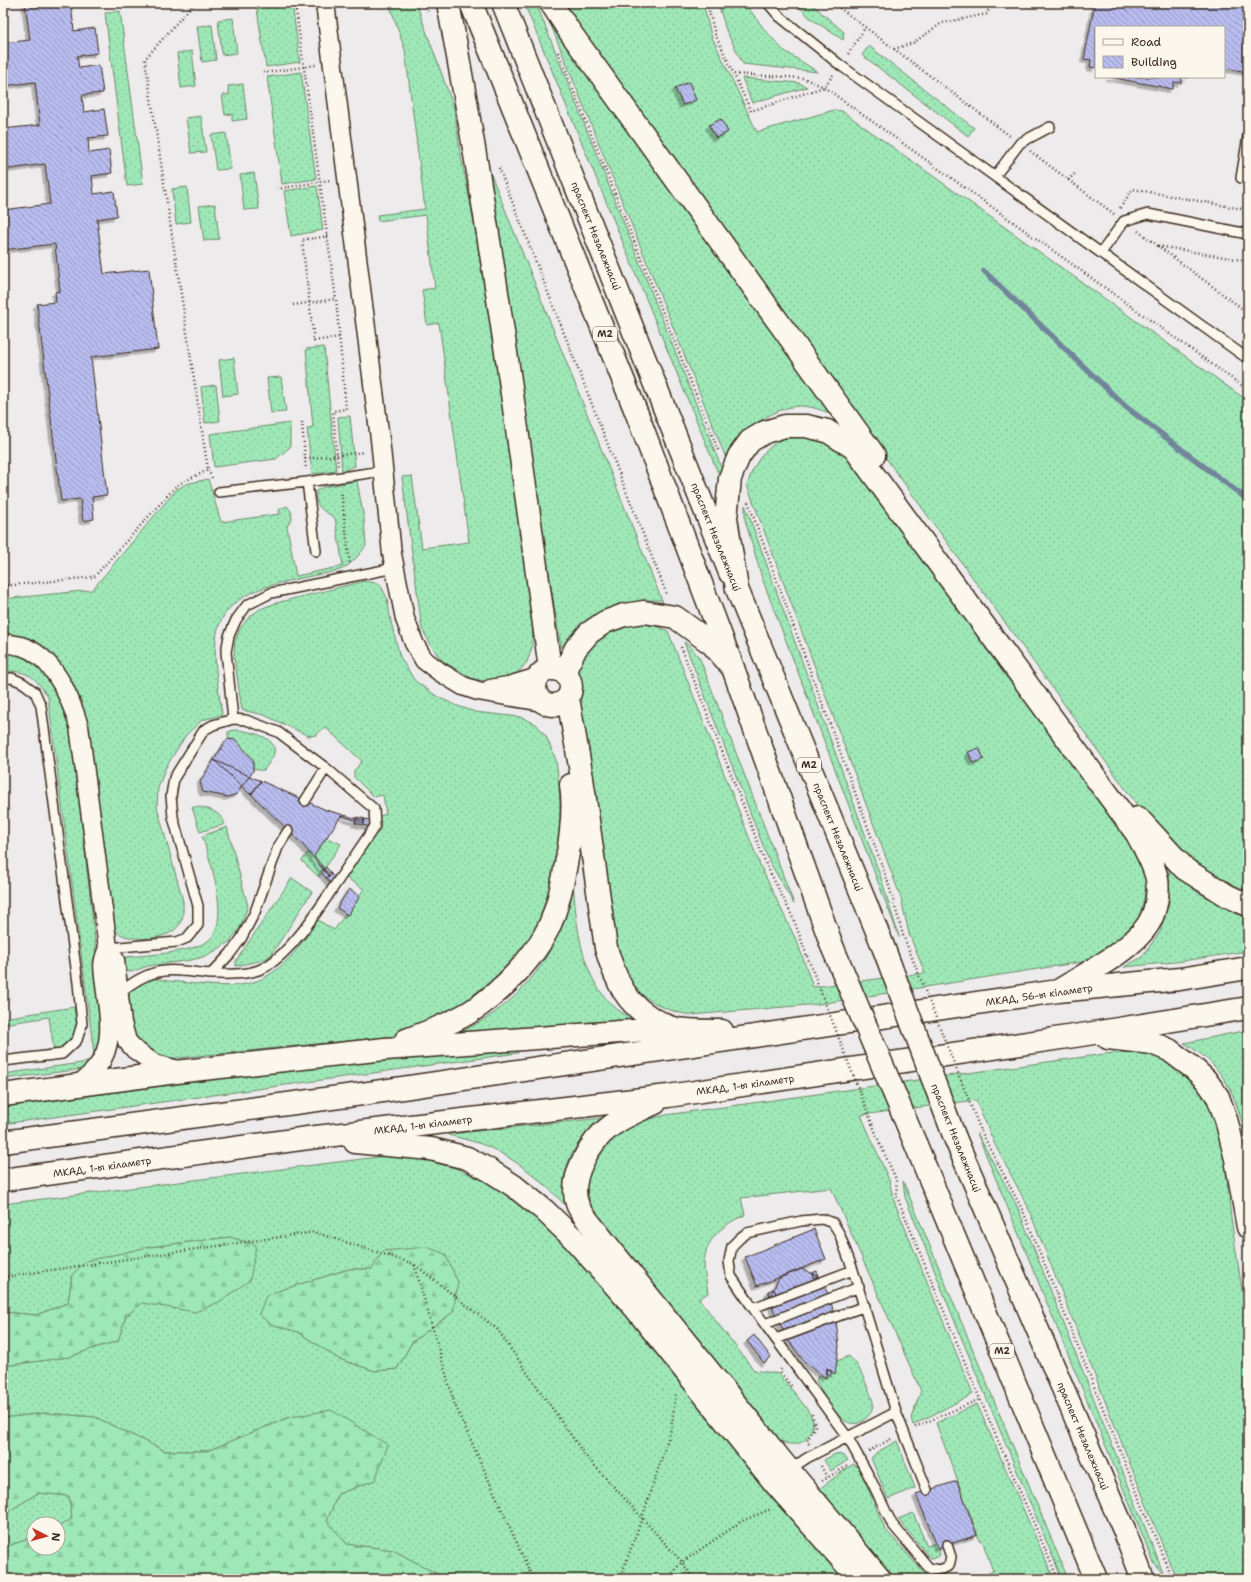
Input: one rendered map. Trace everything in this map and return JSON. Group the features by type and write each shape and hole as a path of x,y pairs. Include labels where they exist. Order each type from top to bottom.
{"main road":[{"path":"448,3 466,99 507,351 551,673"},
{"name":"М2","path":"471,3 638,414 733,668 832,946 1096,1579"},
{"name":"праспект Незалежнасці","path":"503,3 737,589 881,941 955,1138 1124,1530 1143,1579"},
{"path":"551,3 575,39 989,616 1140,821 1185,870 1228,896 1248,905"},
{"path":"737,589 726,518 730,478 739,456 750,441 765,432 785,426 806,426 827,431 854,448 1137,834 1157,879 1156,902 1150,921 1138,937 1119,953 1058,991"},
{"path":"556,702 538,697 535,690 535,683 551,673 589,633 605,622 624,615 644,612 675,617 712,644 733,668"},
{"path":"551,673 569,678 571,684 571,691 556,702"},
{"path":"556,702 582,778 606,948 614,974 625,995 638,1008 652,1018 674,1028"},
{"path":"385,1049 436,1029 471,1012 500,989 521,968 540,943 553,918 562,887 570,844 573,797 566,751 556,702"},
{"name":"МКАД, 56-ы кіламетр","path":"765,1034 1058,991 1180,979 1248,968"},
{"path":"1081,1035 1248,1008"},
{"path":"3,1095 184,1071 385,1049 674,1028 765,1034"},
{"path":"3,1142 362,1094 765,1034"},
{"path":"1081,1035 1152,1043 1169,1050 1206,1080 1218,1097 1226,1119 1236,1159 1248,1227"},
{"name":"МКАД, 1-ы кіламетр","path":"3,1180 308,1138 668,1096 1081,1035"},
{"path":"668,1096 611,1126 590,1147 580,1168 575,1184 578,1206 781,1476"},
{"path":"308,1138 431,1149 467,1158 514,1186 544,1210 573,1238 781,1476 798,1496 859,1579"},
{"path":"798,1496 880,1579"},
{"path":"1124,1530 1151,1571 1161,1579"},
{"path":"1087,1557 1090,1579"}],"street":[{"path":"325,3 381,450 394,568 405,618 414,643 424,660 463,686 478,691 556,702"},
{"path":"3,643 22,646 39,656 53,670 72,703 79,726 108,948 115,960 122,1023 127,1041 135,1050 155,1064 184,1071"},
{"path":"478,691 508,686 551,673"},
{"path":"79,1084 97,1068 105,1055 109,1042 110,1024 102,961 108,948"}],"lane":[{"path":"768,3 780,16 840,65 1248,359"},
{"path":"995,176 1020,143 1050,127"},
{"path":"1241,178 1248,136"},
{"path":"1101,253 1124,221 1148,214 1248,234"},
{"path":"219,492 339,478 383,471"},
{"path":"307,482 316,552"},
{"path":"233,719 226,652 229,636 236,620 247,605 271,593 394,568"},
{"path":"3,679 12,678 23,683 35,692 41,706 78,983 82,1024 77,1040 62,1054 3,1061"},
{"path":"108,948 177,942 187,938 198,925 198,906 173,817 171,796 174,778 204,730 213,725 233,719 246,720 278,732 326,768 374,809 375,826 309,923 281,955 266,966 248,972 231,974 164,971 151,974 134,982 119,993"},
{"path":"305,800 326,768"},
{"path":"211,974 230,954 241,939 255,912 278,846 288,831"},
{"path":"928,1490 896,1412 859,1287 839,1233 833,1223 822,1219 802,1221 747,1234 740,1238 732,1246 729,1261 731,1276 848,1438 892,1524 929,1568 940,1570 949,1566 951,1557 947,1545"},
{"path":"753,1308 853,1270"},
{"path":"765,1324 859,1287"},
{"path":"776,1339 865,1306"},
{"path":"781,1476 807,1458 896,1412"}],"path":[{"path":"3,586 94,577 177,485 208,470 145,60 194,3"},
{"path":"295,3 328,236 340,337 346,409 333,411 336,455 352,576"},
{"path":"425,3 430,18"},
{"path":"707,3 715,34 751,111 824,87 865,28"},
{"path":"833,3 1248,313"},
{"path":"894,49 913,43 942,23 987,14 991,3"},
{"path":"263,73 332,62"},
{"path":"734,74 803,78 824,87 1248,390"},
{"path":"498,165 668,598 679,621 678,641 766,864 794,920 880,1144 896,1179 897,1197 980,1399 1058,1579"},
{"path":"1068,180 1077,172"},
{"path":"277,189 347,178"},
{"path":"1120,208 1133,189 1248,210"},
{"path":"328,236 302,240 314,341 340,337"},
{"path":"1157,246 1248,261"},
{"path":"293,306 336,299"},
{"path":"302,422 307,482"},
{"path":"305,459 381,450"},
{"path":"903,935 981,1131 1023,1211 1172,1579"},
{"path":"3,1277 314,1232 414,1264 497,1329 584,1454 682,1562 693,1579"},
{"path":"414,1264 455,1405 533,1579"},
{"path":"783,1350 780,1372 794,1389"},
{"path":"620,1579 671,1430 677,1387"},
{"path":"959,1408 980,1399"},
{"path":"812,1412 815,1426 807,1441 828,1477"},
{"path":"667,1579 682,1562 742,1521 798,1496 859,1459"}],"green space":[{"path":"256,3 292,3 300,62 266,67"},
{"path":"389,3 416,3 454,108 460,152 474,221 514,482 533,625 532,647 527,662 515,676 491,682 473,679 441,660 422,629 402,477 412,476 422,548 469,542 439,323 427,325 422,290 435,288 426,215 378,221 377,215 425,209 405,50"},
{"path":"524,3 536,3 724,474 723,485"},
{"path":"542,3 833,414 804,406 787,408 773,413 750,429 728,463"},
{"path":"560,3 703,3 711,35 757,132 834,110 842,111 1248,401 1248,896 1195,865 1148,820 836,389"},
{"path":"718,3 745,3 764,29 783,50 818,72 743,64 726,30"},
{"path":"796,3 810,3 844,32 843,40 810,18"},
{"path":"120,11 143,184 127,186 105,13"},
{"path":"233,18 237,53 222,55 218,20"},
{"path":"212,25 216,60 202,62 197,26"},
{"path":"869,46 974,128 968,136 862,55"},
{"path":"192,51 196,86 181,88 177,53"},
{"path":"301,72 316,179 282,184 267,77"},
{"path":"742,78 799,83 807,87 752,103"},
{"path":"243,84 247,119 232,121 232,114 225,115 222,95 229,95 228,86"},
{"path":"201,116 206,152 191,153 186,118"},
{"path":"226,133 231,169 216,170 211,135"},
{"path":"478,142 663,603 661,600 641,600 621,605 581,626 561,647"},
{"path":"254,173 259,209 244,210 240,175"},
{"path":"317,186 323,230 291,236 284,191"},
{"path":"187,187 191,222 176,224 172,189"},
{"path":"215,204 219,239 204,241 199,206"},
{"path":"324,347 336,471 312,474 307,428 313,427 306,349"},
{"path":"234,358 238,394 223,396 219,360"},
{"path":"281,377 286,412 271,413 267,378"},
{"path":"216,385 220,421 205,423 201,387"},
{"path":"350,416 355,466 342,471 338,417"},
{"path":"290,423 290,447 276,459 214,467 210,434"},
{"path":"786,435 806,435 841,448 1130,842 1147,878 1144,900 1137,924 1094,960 819,1004 691,1015 667,1009 639,992 631,984 617,964 600,868 575,682 581,658 594,641 609,631 618,628 636,624 647,624 654,625 668,631 760,865 798,944 813,987 925,973 909,934 901,898 747,485 761,456 771,446"},
{"path":"208,479 221,522 280,514 279,510 287,506 291,511 292,519 287,526 296,576 343,566 335,518 320,508 316,501 316,491 323,487 357,481 364,519 366,546 352,562 340,570 272,585 241,598 229,609 220,622 216,639 215,658 222,715 202,720 186,735 166,767 158,788 157,807 183,901 182,920 174,930 168,934 150,938 132,938 118,933 110,924 77,696 60,664 48,650 33,640 3,632 3,599 92,590 176,490 186,484"},
{"path":"745,505 881,878 899,937 762,578 745,520"},
{"path":"365,581 380,584 387,598 391,622 400,657 415,681 438,697 475,712 520,717 536,724 546,736 556,760 560,792 560,844 552,882 539,920 526,948 486,991 408,1035 166,1059 139,1050 124,1000 141,982 154,979 205,985 232,986 256,981 267,976 283,965 301,944 318,920 334,930 364,889 345,877 377,817 386,814 383,795 374,797 354,777 354,771 362,761 325,727 316,735 309,736 264,715 242,710 234,656 235,641 240,629 249,617 260,609 276,603"},
{"path":"684,642 691,647 700,659 794,904 769,861"},
{"path":"3,653 25,658 43,667 56,682 68,702 97,958 107,1024 103,1054 99,1061 91,1068 3,1079 3,1074 95,1061 48,697 39,684 30,676 19,672 3,671"},
{"path":"234,730 260,735 271,742 274,747 274,753 264,770 252,768 238,753 228,736 228,732"},
{"path":"192,807 202,807 212,810 223,819 225,824 200,832"},
{"path":"227,827 248,906 240,928 229,942 203,957 148,966 131,972 121,971 120,961 127,957 185,950 196,947 212,937 217,927 219,915 218,902 213,873 202,836"},
{"path":"320,835 341,844 319,877 302,861"},
{"path":"1169,868 1196,891 1248,920 1248,951 1176,962 1124,967 1142,957 1160,932 1169,902"},
{"path":"292,878 312,892 271,955 264,960 236,966 236,961"},
{"path":"573,881 578,930 586,962 592,978 611,1004 636,1022 458,1033 494,1013 523,988 536,973 556,938"},
{"path":"74,1007 78,1033 71,1049 54,1051 49,1017 3,1024 3,1018"},
{"path":"1248,1030 1248,1146 1235,1100 1221,1074 1199,1052 1184,1043"},
{"path":"517,1049 518,1053 3,1124 3,1107 416,1053"},
{"path":"1137,1052 1163,1057 1190,1075 1213,1109 1224,1153 1231,1218 1248,1329 1248,1579 1176,1579 1027,1205 995,1145 976,1100 861,1115 889,1180 894,1201 973,1394 913,1425 911,1418 921,1391 831,1188 741,1198 745,1215 729,1223 716,1234 707,1248 705,1256 704,1268 708,1293 699,1299 754,1370 779,1374 802,1402 812,1418 813,1425 809,1435 802,1442 795,1444 785,1443 776,1438 595,1213 589,1201 587,1187 588,1175 591,1164 597,1154 604,1145 623,1130 646,1120 666,1115 1112,1053"},
{"path":"602,1118 584,1137 571,1157 564,1179 563,1192 565,1205 537,1178 505,1155 481,1144 448,1135 449,1134"},
{"path":"977,1133 1017,1206 1164,1575 1154,1563"},
{"path":"386,1156 414,1157 458,1169 495,1186 529,1208 559,1234 849,1579 446,1579 393,1550 347,1544 327,1521 338,1494 375,1480 290,1417 207,1451 165,1451 95,1417 45,1413 3,1418 3,1366 69,1357 118,1341 126,1316 142,1303 256,1246 230,1237 149,1247 72,1275 68,1303 36,1315 3,1312 3,1204","holes":["349,1269 372,1269 453,1312 412,1342 397,1369 375,1371 339,1359 298,1332 281,1290"]},
{"path":"903,1181 1068,1579 1062,1579 959,1332 905,1197"},
{"path":"230,1237 256,1245 250,1280 219,1302 195,1312 142,1303 126,1316 118,1341 69,1357 3,1366 3,1312 36,1315 68,1303 72,1275 86,1261 149,1247"},
{"path":"427,1247 445,1254 458,1282 453,1312 412,1342 397,1369 375,1371 339,1359 298,1332 270,1324 259,1314 266,1296 281,1290 349,1269 372,1269 383,1251"},
{"path":"849,1356 859,1367 873,1402 869,1415 858,1423 850,1423 836,1412 829,1404 816,1380 826,1368"},
{"path":"977,1404 1054,1579 978,1579 993,1571 982,1540 980,1541 936,1423"},
{"path":"331,1410 388,1445 375,1480 338,1494 327,1521 347,1544 393,1550 446,1579 9,1579 3,1571 3,1555 8,1546 26,1540 26,1556 66,1556 66,1522 72,1519 69,1496 38,1493 3,1515 3,1418 45,1413 95,1417 165,1451 207,1451 290,1417"},
{"path":"897,1441 915,1488 888,1499 871,1458 877,1452"},
{"path":"835,1454 842,1455 848,1460 831,1471 824,1460"},
{"path":"853,1464 860,1469 885,1529 930,1579 892,1579 819,1489"},
{"path":"38,1493 69,1496 72,1519 66,1522 66,1516 26,1516 26,1540 8,1546 3,1555 3,1515"},
{"path":"913,1513 927,1546 936,1543 939,1553 938,1557 930,1558 898,1519"}],"building":[{"path":"25,3 71,3 74,31 95,28 98,53 77,56 79,68 99,65 103,93 82,95 84,112 104,109 108,136 88,138 89,153 109,150 112,173 92,176 94,194 114,191 117,216 97,219 104,274 149,269 158,349 91,357 107,495 92,497 94,519 83,521 80,499 61,501 37,304 56,302 55,292 60,291 55,244 3,250 3,210 50,204 45,164 3,170 3,129 40,125 35,82 3,86 3,43 30,40"},
{"path":"1095,3 1248,3 1248,72 1225,68 1225,26 1095,26 1095,68 1090,67 1091,60 1084,59"},
{"path":"1114,78 1182,78 1181,83 1174,82 1173,89"},
{"path":"689,82 696,100 683,105 675,88"},
{"path":"721,119 728,132 716,138 709,125"},
{"path":"227,739 236,740 253,760 253,771 237,794 228,797 203,792 200,782"},
{"path":"979,748 984,759 973,763 968,752"},
{"path":"214,760 249,776 261,781 251,795"},
{"path":"259,780 326,810 365,821 364,823 341,816 314,856 329,875 328,876 303,845 251,794 260,782"},
{"path":"357,817 365,819 363,825 355,823"},
{"path":"365,819 373,821 371,827 363,825"},
{"path":"326,867 331,874 326,878 321,871"},
{"path":"331,874 336,880 331,884 326,878"},
{"path":"349,889 360,896 348,915 337,908"},
{"path":"814,1229 826,1259 757,1286 745,1257"},
{"path":"802,1269 818,1276 829,1295 836,1321 839,1346 835,1374 828,1369 825,1378 804,1361 788,1340 773,1309 770,1296 779,1278"},
{"path":"817,1271 818,1276 813,1278 812,1273"},
{"path":"774,1289 776,1294 770,1296 768,1291"},
{"path":"754,1335 771,1357 764,1363 747,1341"},
{"path":"827,1368 832,1371 830,1375 825,1373"},
{"path":"957,1481 977,1535 938,1548 916,1494"}],"waterway":[{"path":"984,271 1126,407 1248,500"}]}
